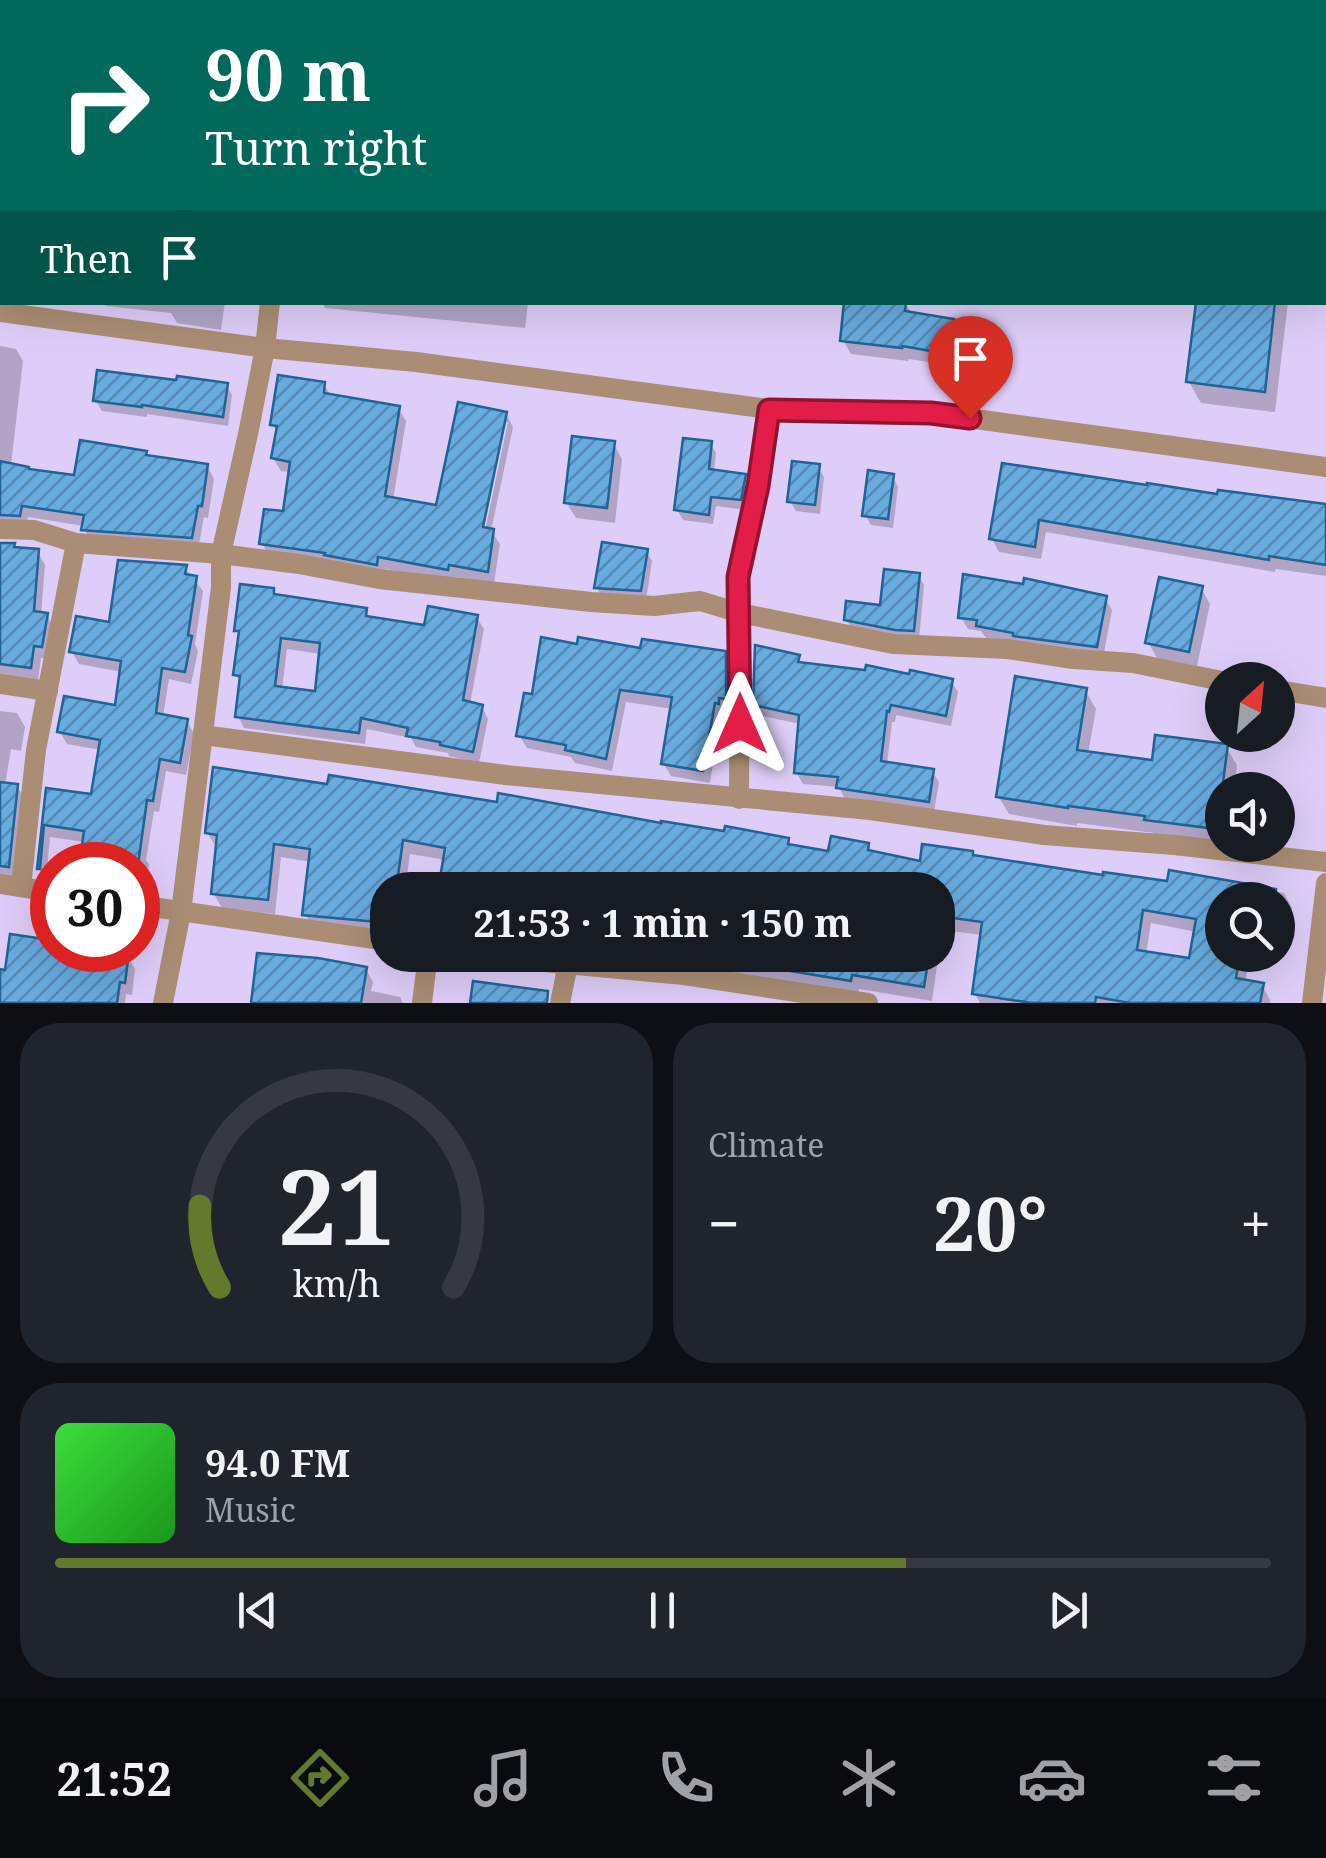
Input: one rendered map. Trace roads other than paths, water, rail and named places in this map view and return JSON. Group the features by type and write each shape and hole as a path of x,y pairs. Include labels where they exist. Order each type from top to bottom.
{"street":[{"path":"163,1003 181,912 221,588 221,554 265,348 270,305"},
{"path":"0,312 71,312 265,348 416,362 769,410 931,413 1326,467"},
{"path":"739,799 738,577 758,486 769,410"},
{"path":"0,528 34,530 76,543 221,554 379,578 591,602 654,606 700,601 740,613 893,644 1008,649 1133,664 1205,678"},
{"path":"10,886 76,543"},
{"path":"0,684 48,691"},
{"path":"1295,693 1326,698"},
{"path":"203,735 506,775 870,810 1044,836 1326,862"},
{"path":"1312,1003 1326,883"},
{"path":"160,909 370,938"},
{"path":"422,1003 426,972"},
{"path":"560,1003 566,972"},
{"path":"652,972 868,1003"}]}
